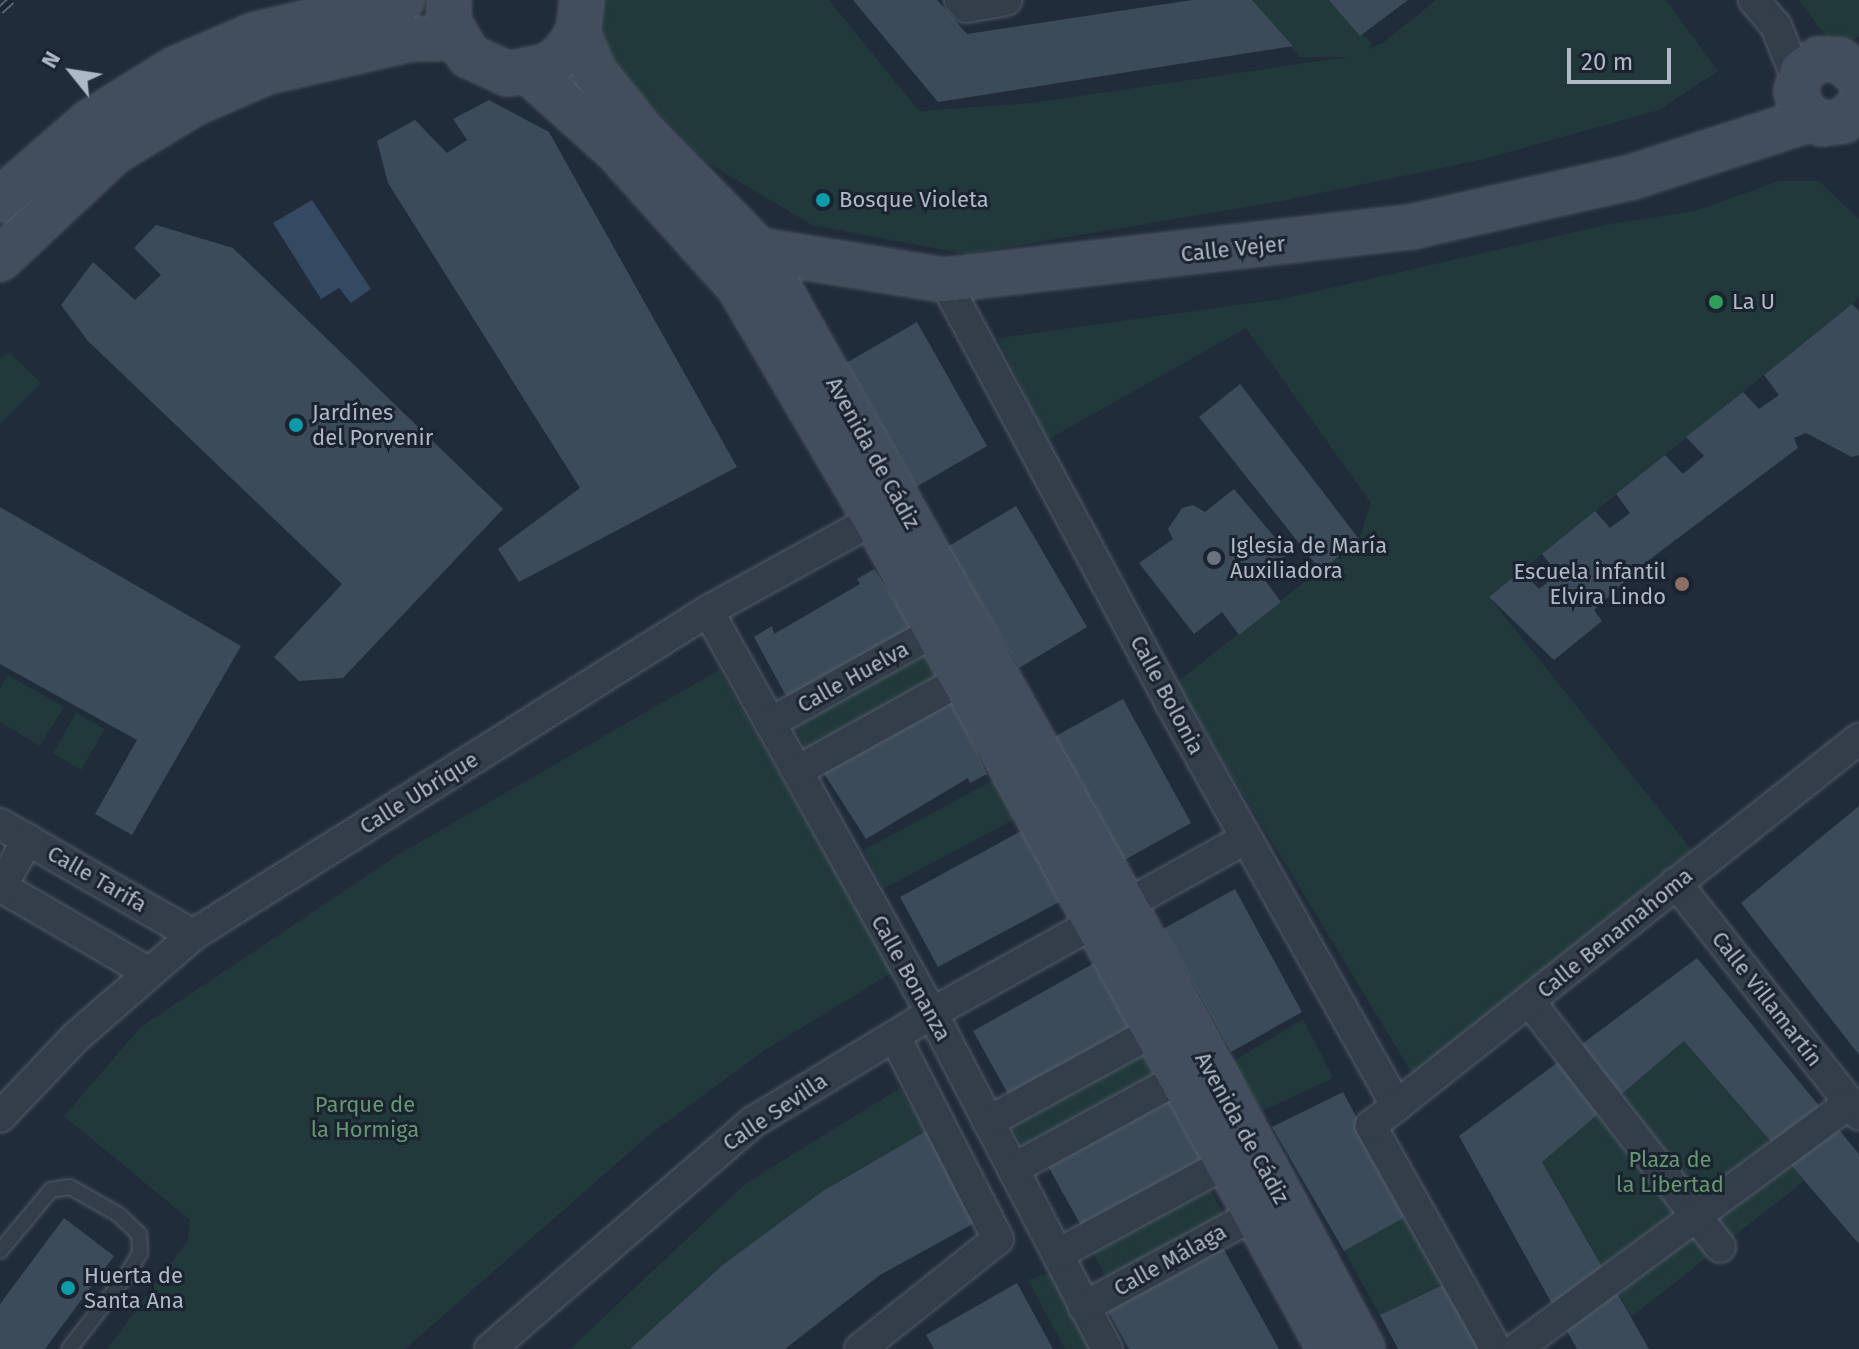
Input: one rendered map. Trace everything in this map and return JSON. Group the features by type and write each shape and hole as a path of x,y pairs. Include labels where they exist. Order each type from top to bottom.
{"street":[{"path":"0,200 91,121 175,69 254,35 402,0"},
{"path":"960,0 966,7 1006,0"},
{"path":"1754,0 1834,91"},
{"path":"0,259 114,152 193,104 267,72 410,39 452,19 487,68 508,74 530,73 566,51 580,16"},
{"name":"Avenida de Cádiz","path":"580,16 595,73 642,131 758,250 1110,914 1154,1031 1329,1349"},
{"name":"Avenida de Cádiz","path":"530,73 617,151 739,287 875,519 961,680 1201,1055 1363,1349"},
{"name":"Calle Vejer","path":"682,224 711,242 944,280 1415,226 1632,177 1742,140 1834,91"},
{"path":"739,287 758,250"},
{"name":"Calle Bolonia","path":"944,280 1245,839 1397,1106"},
{"name":"Calle Ubrique","path":"0,1117 31,1080 148,972 193,935 708,611 875,519"},
{"name":"Calle Bonanza","path":"708,611 932,1013 1107,1349"},
{"name":"Calle Huelva","path":"770,723 935,631"},
{"path":"797,771 961,680"},
{"name":"Calle Benamahoma","path":"1496,1349 1371,1126 1859,739"},
{"name":"Calle Tarifa","path":"0,824 193,935"},
{"path":"28,839 0,887 148,972"},
{"name":"Calle Sevilla","path":"505,1344 753,1122 932,1013 1245,839"},
{"name":"Calle Villamartín","path":"1676,883 1854,1109"},
{"path":"1530,1002 1720,1247"},
{"path":"988,1122 1154,1031"},
{"name":"Calle Bonanza","path":"860,1349 998,1239 895,1037"},
{"path":"1013,1169 1179,1078"},
{"path":"1516,1349 1854,1109"},
{"path":"1058,1254 1226,1163"},
{"name":"Calle Málaga","path":"1084,1307 1255,1214"}],"lane":[{"path":"0,1251 51,1190 70,1187 119,1215 139,1234 140,1253 128,1273 69,1349"}],"green space":[{"path":"604,0 829,0 919,111 1031,103 1348,57 1299,57 1252,0 1331,0 1372,44 1367,49 1383,43 1436,0 1666,0 1718,71 1659,110 1480,160 1277,202 966,254 812,225 708,163 620,74 598,19"},
{"path":"1799,0 1859,0 1859,37 1834,48"},
{"path":"1779,181 1819,181 1859,219 1859,298 1489,597 1692,850 1413,1075 1176,683 1359,539 1371,503 1246,328 1047,440 998,338 1282,299 1610,224 1695,211"},
{"path":"10,353 41,383 0,424 0,359"},
{"path":"928,642 948,681 810,755 791,719"},
{"name":"Parque de la Hormiga","path":"719,670 893,972 765,1050 649,1135 405,1349 107,1349 188,1240 190,1220 64,1116 141,1027 401,853"},
{"path":"8,675 64,707 40,746 0,722 0,689"},
{"path":"76,713 105,729 81,770 53,753"},
{"path":"1001,776 1022,815 883,889 864,850"},
{"path":"1303,1019 1333,1078 1262,1111 1232,1062"},
{"name":"Plaza de la Libertad","path":"1684,1041 1804,1181 1631,1317 1542,1162"},
{"path":"1140,1046 1160,1081 1026,1153 1009,1120"},
{"path":"900,1088 926,1131 823,1191 630,1349 570,1349 745,1184"},
{"path":"1206,1181 1227,1222 1109,1283 1089,1246"},
{"path":"1409,1215 1451,1281 1380,1315 1344,1251"},
{"path":"1071,1265 1114,1349 1065,1349 1028,1280"}],"water":[{"path":"312,200 371,289 351,303 339,288 321,299 273,223"}],"building":[{"path":"853,0 937,0 967,34 1192,0 1252,0 1293,46 938,102"},
{"path":"1329,0 1408,0 1360,36"},
{"path":"489,100 549,132 737,467 519,582 498,549 580,488 388,183 377,141 415,120 447,153 467,140 453,119"},
{"name":"Jardínes del Porvenir","path":"156,225 233,248 503,509 343,678 299,681 274,657 342,584 88,341 61,305 93,262 135,300 161,275 134,248"},
{"path":"1852,304 1859,311 1859,455 1852,457 1806,433 1794,438 1798,448 1645,563 1594,610 1602,621 1554,660 1489,597 1521,571 1539,589 1558,574 1542,554 1595,511 1610,528 1630,513 1616,494 1665,455 1683,474 1704,456 1686,437 1743,392 1759,409 1779,395 1764,375"},
{"path":"917,322 987,446 916,487 846,363"},
{"path":"1240,384 1359,539 1321,571 1199,417"},
{"name":"Iglesia de María Auxiliadora","path":"1234,489 1288,553 1262,576 1281,602 1239,635 1222,612 1194,634 1139,563 1173,539 1168,529 1182,508 1193,505 1205,512"},
{"path":"1016,506 1087,627 1019,668 947,547"},
{"path":"0,507 241,646 132,835 95,814 137,740 0,664"},
{"path":"874,569 919,636 792,707 754,637 772,626 774,634 860,584 857,579"},
{"path":"952,699 987,774 970,783 968,778 866,839 823,772"},
{"path":"1123,699 1191,823 1121,862 1054,737"},
{"path":"1859,806 1859,1055 1741,903"},
{"path":"1023,830 1061,901 938,967 900,897"},
{"path":"1235,889 1302,1012 1231,1052 1163,929"},
{"path":"1697,958 1859,1154 1859,1244 1684,1041 1542,1162 1649,1349 1577,1349 1459,1136"},
{"path":"1096,962 1135,1032 1012,1101 973,1031"},
{"path":"1168,1091 1207,1163 1084,1231 1044,1159"},
{"path":"1343,1092 1409,1215 1344,1251 1272,1127"},
{"path":"926,1131 978,1221 880,1275 785,1349 630,1349 724,1264 823,1191"},
{"path":"64,1218 114,1256 45,1349 0,1349 0,1304"},
{"path":"1218,1239 1279,1349 1129,1349 1104,1304"},
{"path":"1451,1281 1489,1349 1398,1349 1380,1315"},
{"path":"1017,1283 1053,1349 934,1349 926,1335"}],"railway":[{"path":"0,10 11,0"}],"place":[{"name":"Bosque Violeta","path":"823,200"},
{"name":"La U","path":"1716,302"},
{"name":"Jardínes del Porvenir","path":"296,425"},
{"name":"Iglesia de María Auxiliadora","path":"1214,558"},
{"name":"Escuela infantil Elvira Lindo","path":"1682,584"},
{"name":"Huerta de Santa Ana","path":"68,1288"}]}
